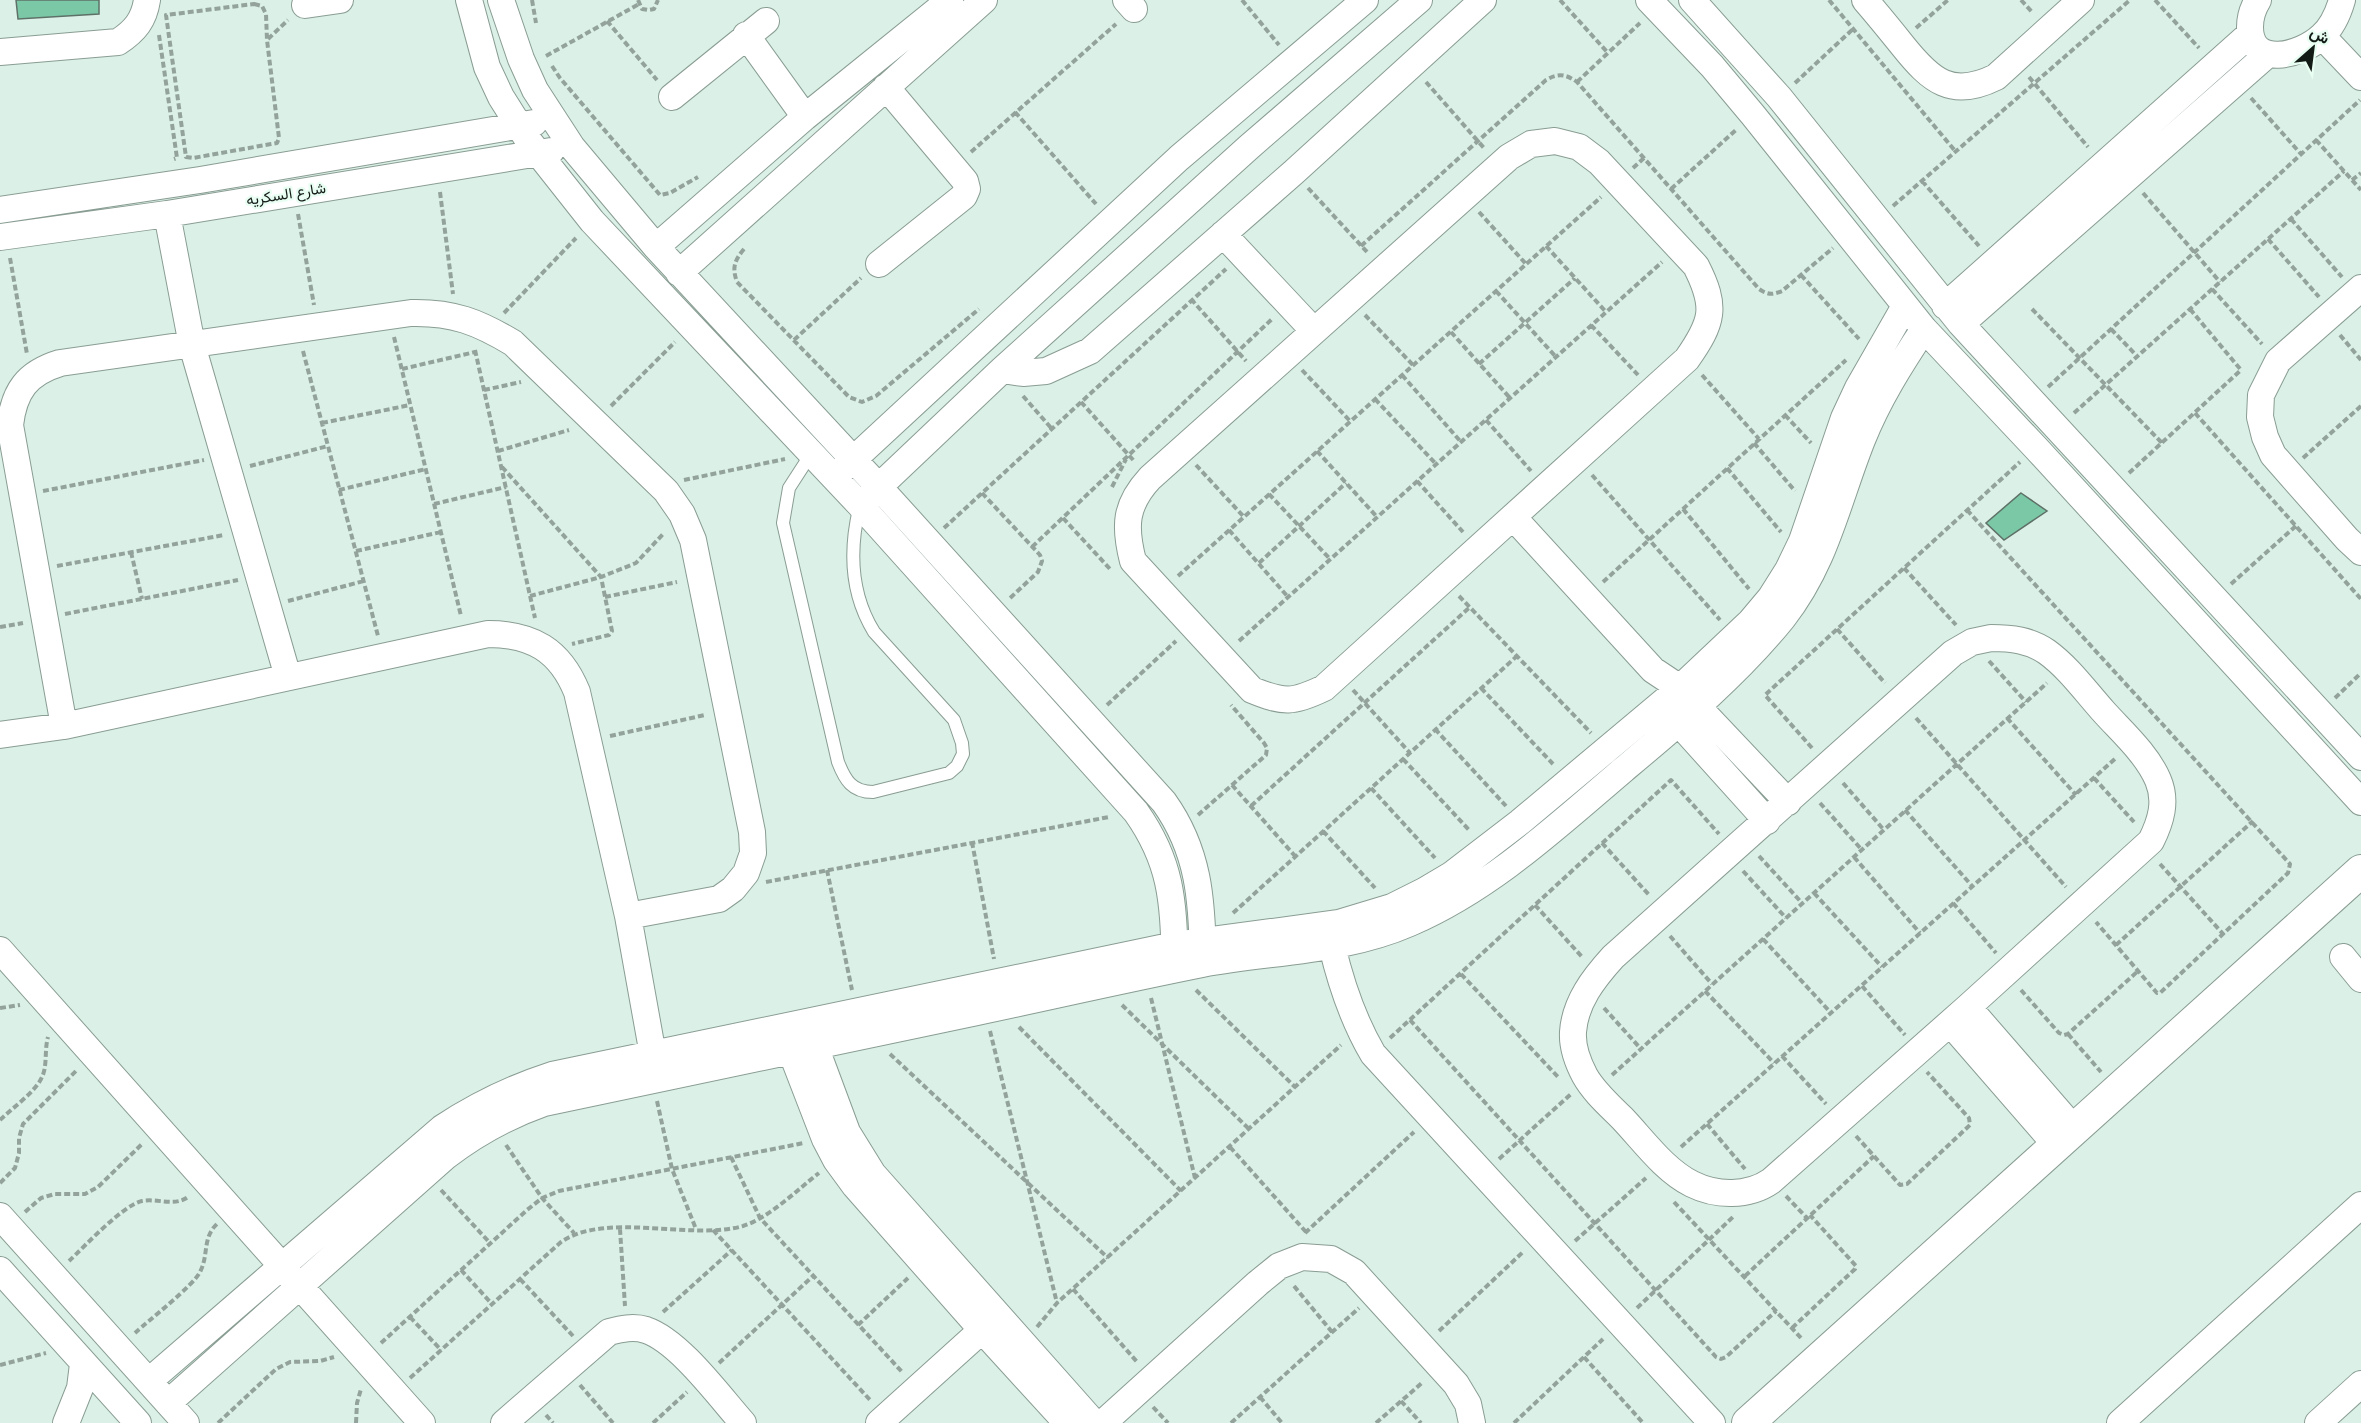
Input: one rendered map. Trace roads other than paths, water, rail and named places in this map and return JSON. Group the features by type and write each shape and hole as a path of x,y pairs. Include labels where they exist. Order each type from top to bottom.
{"street":[{"path":"0,52 118,42 139,25 147,0"},
{"path":"305,4 340,0"},
{"path":"469,0 487,67 501,97 518,126 592,221 860,505 1136,812 1155,842 1172,894 1176,970"},
{"path":"501,0 520,59 552,119 572,147 656,248 878,486 1169,809 1181,829 1196,868 1203,952"},
{"path":"656,248 805,117 950,0"},
{"path":"679,273 984,0"},
{"path":"834,477 1179,158 1285,52 1365,0"},
{"path":"860,505 1002,370 1249,147 1419,0"},
{"path":"1002,370 1023,373 1046,370 1089,351 1294,172 1483,0"},
{"path":"1692,0 1779,97 1953,315 2056,430 2361,758"},
{"path":"1870,5 1930,76 1946,85 1963,88 1981,85 1996,77 2081,0"},
{"path":"2258,0 2252,14 2250,34 2258,50 2268,54 2291,53 2303,49 2322,36 2335,19 2342,0"},
{"path":"1653,4 1712,66 1753,115 1924,329 2361,802"},
{"path":"672,97 756,28 805,117"},
{"path":"1953,315 1994,262 2250,34"},
{"path":"2322,36 2361,77"},
{"path":"1953,315 2129,176 2268,54"},
{"path":"874,271 964,196 968,189 965,181 886,87"},
{"name":"شارع السكريه","path":"0,210 200,180 552,119"},
{"path":"1556,141 1579,147 1599,162 1696,266 1707,287 1710,310 1705,334 1688,359 1324,688 1301,699 1275,700 1252,690 1220,657 1184,634 1161,592 1133,561 1127,537 1128,513 1138,491 1150,478 1314,331 1509,156 1531,144 1556,141"},
{"name":"شارع السكريه","path":"3,237 167,214 572,147"},
{"path":"167,214 192,345 288,677"},
{"path":"1858,245 1879,224"},
{"path":"1223,234 1314,331"},
{"path":"2359,290 2278,362 2261,395 2260,417 2273,455 2361,552"},
{"path":"149,1382 442,1128 468,1111 523,1084 552,1075 653,1068 803,1049 870,1035 1175,945 1203,952 1332,946 1372,938 1408,924 1476,888 1552,831 1679,705 1735,637 1764,606 1788,570 1797,551 1813,511 1828,462 1858,388 1905,306"},
{"path":"64,726 10,425 12,408 18,391 31,377 44,368 60,363 389,316 433,312 471,322 513,344 666,491 682,514 693,540 752,832 753,853 746,873 733,889 719,899 628,916"},
{"path":"168,1403 467,1140 492,1125 544,1103 653,1068 856,1012 994,1000 1102,986 1176,970 1203,952 1339,923 1392,907 1451,875 1520,822 1607,749 1679,705 1762,643 1786,614 1806,584 1823,551 1861,441 1896,370 1924,329"},
{"path":"2003,413 2028,398"},
{"path":"1513,517 1653,670 1767,820"},
{"path":"0,735 64,726 488,634 506,634 524,638 545,648 561,662 571,676 577,692 628,916 653,1068"},
{"path":"1991,638 2010,638 2029,642 2047,651 2064,667 2132,744 2158,780 2163,800 2160,822 2148,844 1840,1119 1753,1190 1727,1193 1709,1191 1692,1184 1664,1162 1591,1084 1575,1050 1573,1034 1580,1004 1592,982 1613,957 1796,795 1953,653 1972,642 1991,638"},
{"path":"1679,705 1796,795"},
{"path":"1136,812 1156,794"},
{"path":"1748,1423 2361,871"},
{"path":"1332,946 1339,975 1358,1029 1373,1054 1712,1423"},
{"path":"0,950 422,1423"},
{"path":"2343,957 2361,979"},
{"path":"1959,1015 2065,1137"},
{"path":"803,1049 830,1150 1024,1344 1094,1423"},
{"path":"803,1049 847,1132 923,1264 1067,1423"},
{"path":"2120,1423 2361,1205"},
{"path":"4,1221 186,1423"},
{"path":"1103,1423 1290,1262 1331,1259 1354,1272 1456,1384 1468,1404 1472,1423"},
{"path":"0,1270 75,1356 138,1423"},
{"path":"504,1423 609,1332 634,1328 662,1336 743,1423"},
{"path":"882,1420 981,1330"},
{"path":"66,1423 80,1388 75,1356"},
{"path":"2318,1423 2361,1384"}],"lane":[{"path":"811,454 789,488 783,523 838,762 852,787 862,792 873,792 949,773 957,766 963,754 963,743 954,720 874,632 867,620 856,590 853,566 854,535 860,505"}]}
